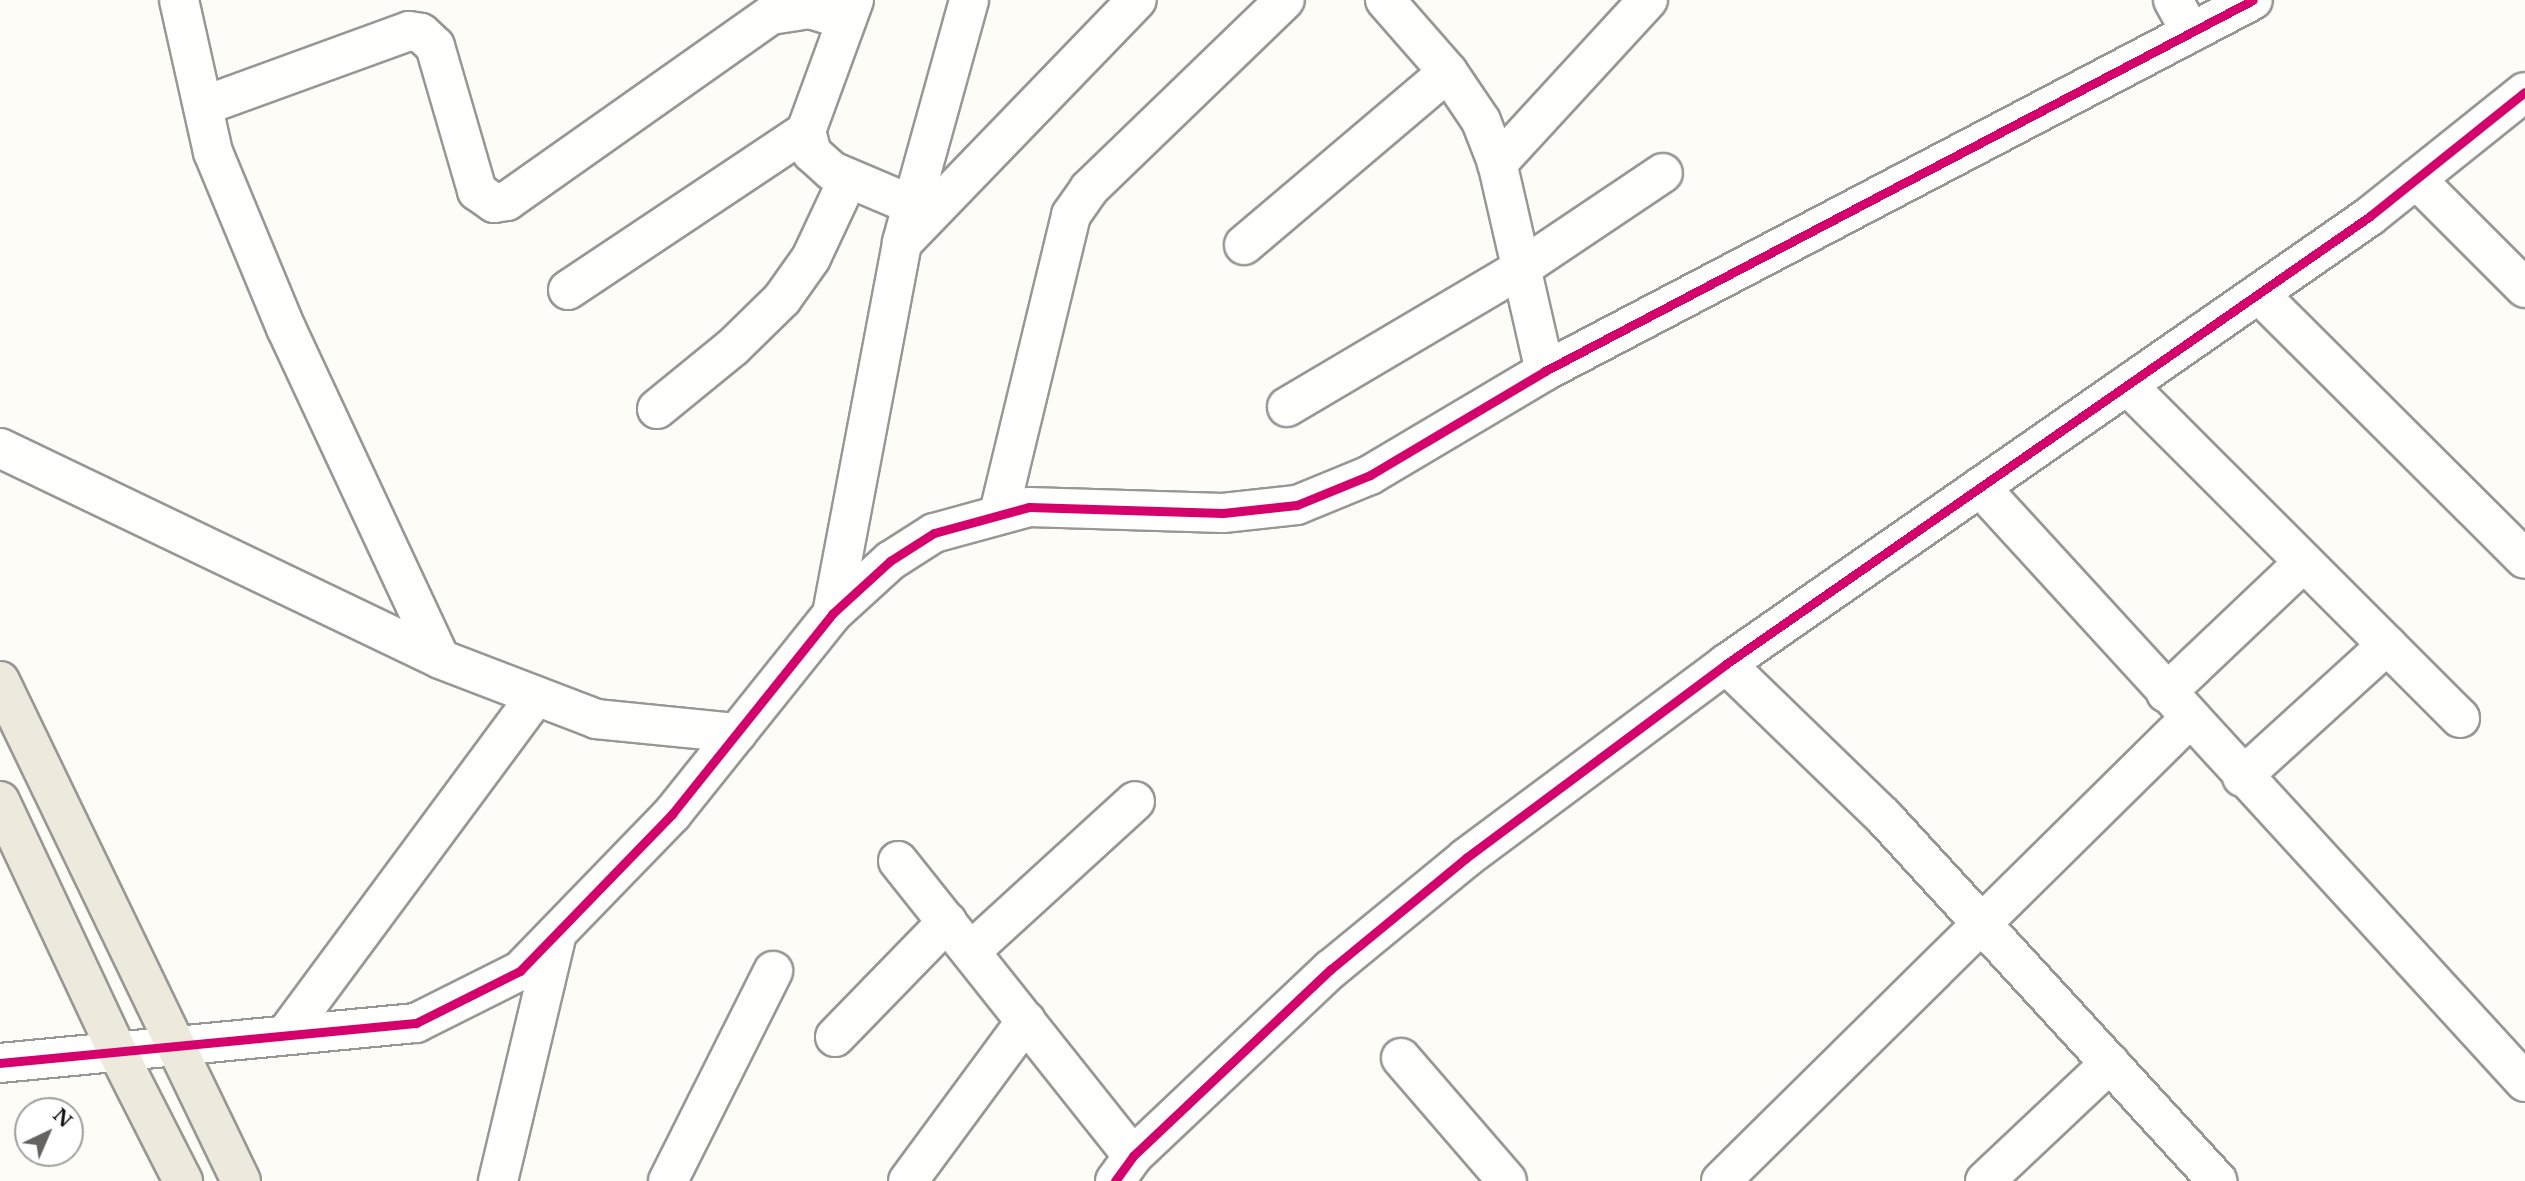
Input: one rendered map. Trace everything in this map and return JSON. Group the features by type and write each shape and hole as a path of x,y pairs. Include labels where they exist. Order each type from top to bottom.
{"main road":[{"path":"0,681 241,1181"},
{"path":"0,801 118,1053 183,1181"}],"street":[{"path":"179,0 213,152 286,328 440,659"},
{"path":"832,614 902,242 969,0"},
{"path":"902,242 1137,0"},
{"path":"999,513 1071,215 1088,190 1285,0"},
{"path":"1385,0 1448,72 1482,121 1497,164 1545,371"},
{"path":"1497,164 1647,0"},
{"path":"0,1063 118,1053 173,1043 416,1023 520,971 672,814 832,614 890,561 934,533 999,513 1029,507 1223,513 1297,505 1370,475 1545,371 2182,16 2253,0"},
{"path":"203,106 409,31 421,33 435,46 477,191 494,203 507,201 771,15 810,9 850,10 806,131 812,153 848,179 912,205"},
{"path":"1244,245 1448,72"},
{"path":"898,861 1027,1021 1124,1169 1331,969 1466,858 1726,664 2259,294 2416,179 2525,92"},
{"path":"568,290 806,131"},
{"path":"1287,407 1520,269 1663,173"},
{"path":"657,409 733,347 782,299 811,258 848,179"},
{"path":"2416,179 2525,288"},
{"path":"2259,294 2525,559"},
{"path":"2127,385 2460,718"},
{"path":"0,447 440,659 596,719 737,733"},
{"path":"1980,487 2242,777 2525,1082"},
{"path":"1721,1181 1982,924 2304,562"},
{"path":"2242,777 2387,645"},
{"path":"1726,664 1883,816 2110,1063 2201,1175"},
{"path":"286,1034 536,696"},
{"path":"971,951 1135,801"},
{"path":"835,1037 947,922"},
{"path":"498,1181 558,932"},
{"path":"668,1181 773,971"},
{"path":"908,1181 1027,1021"},
{"path":"1401,1058 1507,1181"},
{"path":"1985,1181 2110,1063"}],"cycle path":[{"path":"0,1063 416,1023 520,971 672,814 832,614 890,561 934,533 1029,507 1223,513 1297,505 1370,475 1545,371 2253,0"},
{"path":"1115,1181 1133,1156 1331,969 1466,858 1726,664 2370,216 2525,92"}]}
